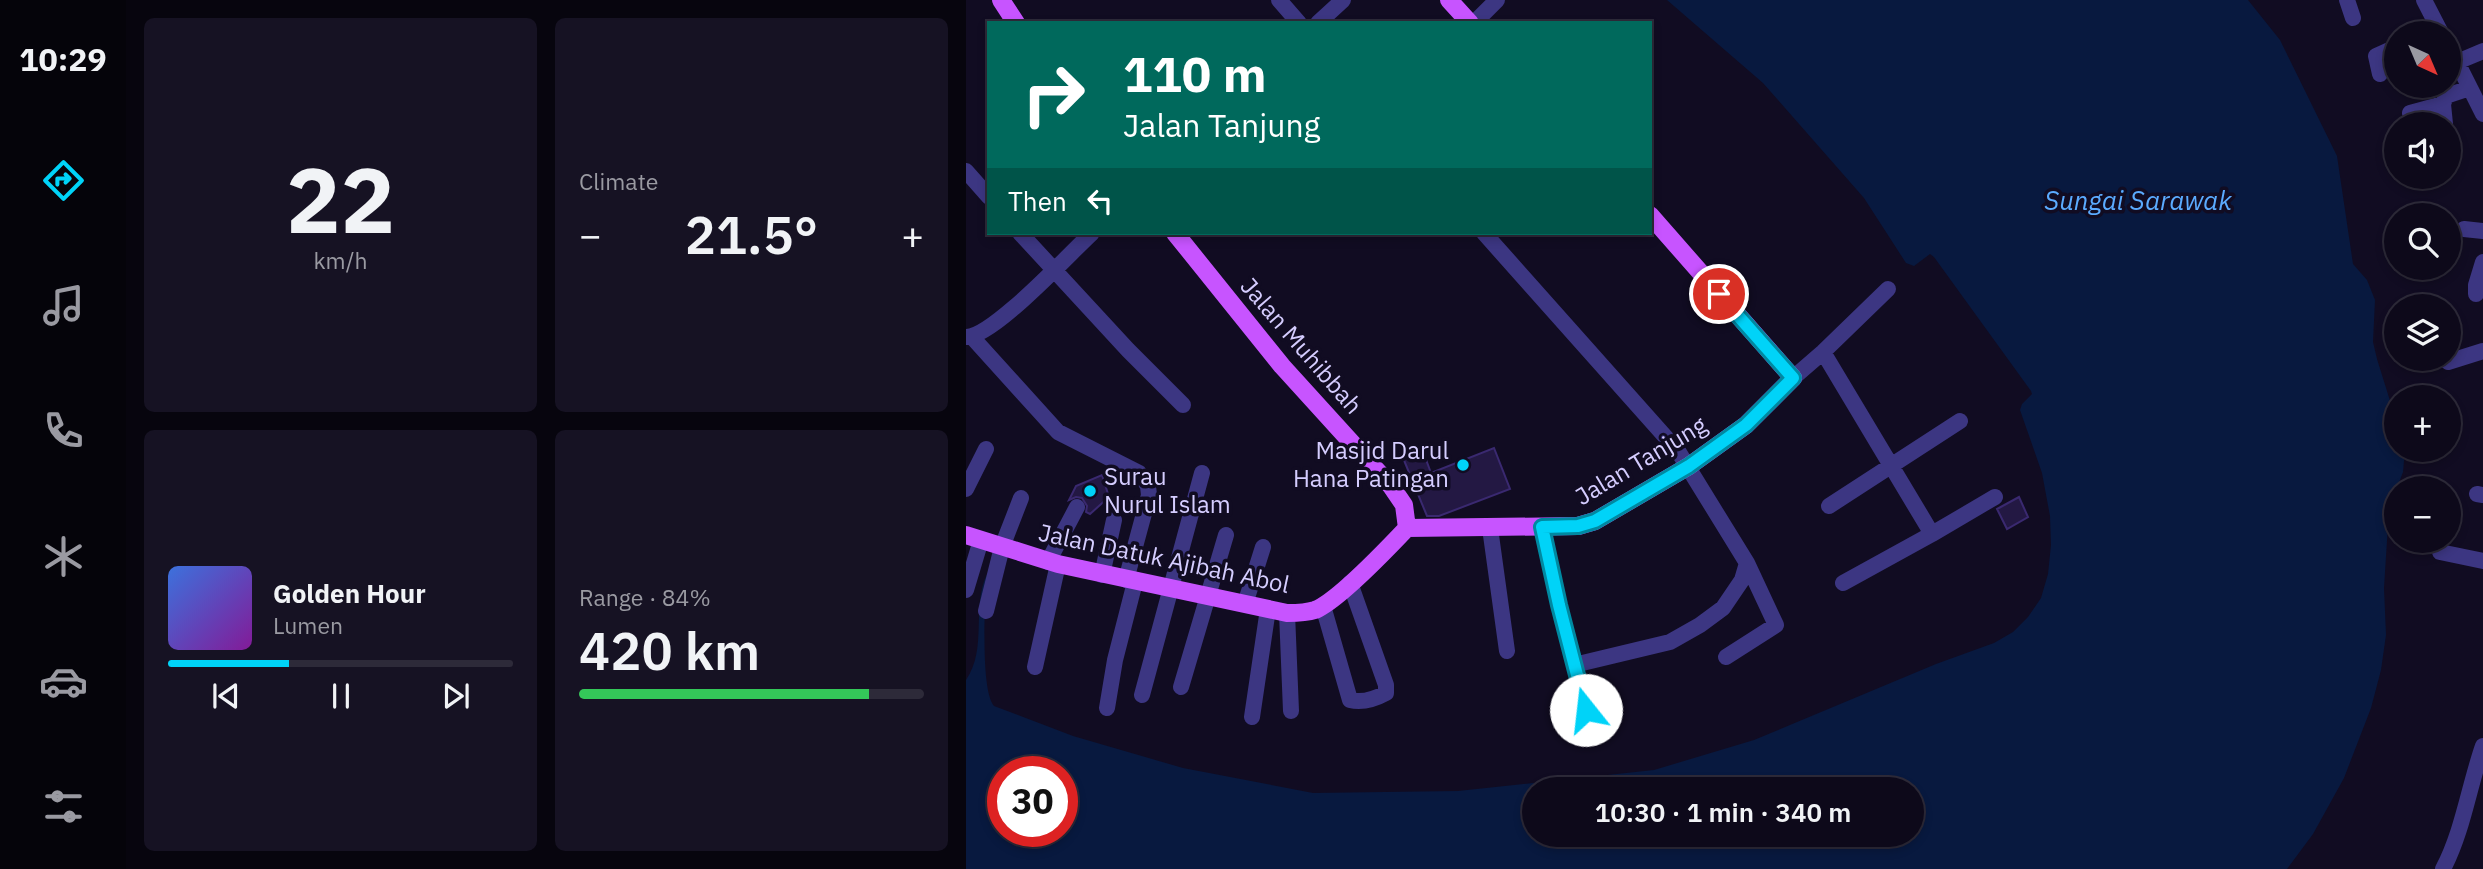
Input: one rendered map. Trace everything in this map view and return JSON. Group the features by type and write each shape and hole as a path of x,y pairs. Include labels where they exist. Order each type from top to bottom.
{"main road":[{"path":"1001,0 1015,21"},
{"path":"1450,0 1470,21"},
{"path":"1652,217 1793,378"},
{"name":"Jalan Muhibbah","path":"1177,235 1282,366 1391,486 1404,505 1407,528"},
{"name":"Jalan Tanjung","path":"1407,528 1578,526 1595,521 1689,466 1746,425 1793,378"},
{"name":"Jalan Datuk Ajibah Abol","path":"973,538 1102,575 1287,613 1305,612 1323,606 1384,553 1407,528"}],"street":[{"path":"1279,0 1297,21"},
{"path":"1320,21 1343,0"},
{"path":"1474,21 1497,0"},
{"path":"2347,0 2353,18"},
{"path":"2424,0 2431,21"},
{"path":"2461,60 2483,51"},
{"path":"2380,74 2376,56 2384,52"},
{"path":"2461,71 2483,114"},
{"path":"2444,112 2446,96 2470,88"},
{"path":"2414,112 2443,104"},
{"path":"966,171 987,195"},
{"path":"2464,229 2483,230"},
{"path":"1022,235 1183,405"},
{"path":"1091,235 995,325 969,337 1058,432 1139,472 1148,486 1149,495 1107,708"},
{"path":"1485,235 1678,451 1747,563 1776,625 1726,657"},
{"path":"2476,293 2483,262"},
{"path":"1793,378 1888,289"},
{"path":"2461,358 2483,351"},
{"path":"1823,352 1932,534"},
{"path":"1829,506 1961,421"},
{"path":"966,489 986,449"},
{"path":"1142,695 1202,473"},
{"path":"1843,583 1995,497"},
{"path":"986,611 1002,547 1021,498"},
{"path":"1035,667 1053,563 1077,507"},
{"path":"1102,575 1114,520"},
{"path":"1542,527 1574,665 1593,732"},
{"path":"1490,528 1507,651"},
{"path":"1181,687 1226,535"},
{"path":"966,590 973,538"},
{"path":"1245,604 1263,547"},
{"path":"2445,553 2483,561"},
{"path":"1574,665 1670,642 1700,625 1723,608 1742,580 1747,563"},
{"path":"1323,606 1350,700 1357,702 1377,698 1385,693 1385,685 1350,583"},
{"path":"1252,717 1268,609"},
{"path":"1287,613 1291,710"},
{"path":"2443,869 2449,858 2483,746"}],"water":[{"name":"Sungai Sarawak","path":"1667,0 2248,0 2280,40 2337,156 2353,264 2367,280 2375,300 2373,342 2385,385 2384,462 2404,462 2401,476 2384,476 2386,635 2381,670 2371,708 2344,778 2313,834 2287,869 966,869 966,680 976,655 980,600 987,574 985,663 994,706 1073,736 1183,768 1313,793 1458,791 1522,784 1522,847 1924,847 1924,777 1589,777 1654,770 1754,740 1936,664 1994,643 2013,632 2041,598 2048,574 2050,516 2042,473 2020,410 2032,394 2031,391 1934,257 1930,254 1914,266 1906,263 1864,198 1763,83"}],"building":[{"path":"1421,446 1431,473 1494,448 1510,489 1439,516 1427,516 1401,453"},
{"name":"Surau Nurul Islam","path":"1102,475 1109,497 1090,514 1086,512 1087,506 1082,498 1069,500 1076,486"},
{"path":"2019,497 2028,517 2007,529 1997,509"}],"place":[{"name":"Masjid Darul Hana Patingan","path":"1463,465"},
{"name":"Surau Nurul Islam","path":"1090,491"}],"route":[{"path":"1586,710 1542,527 1578,526 1595,521 1689,466 1746,425 1793,378 1719,294"}]}
